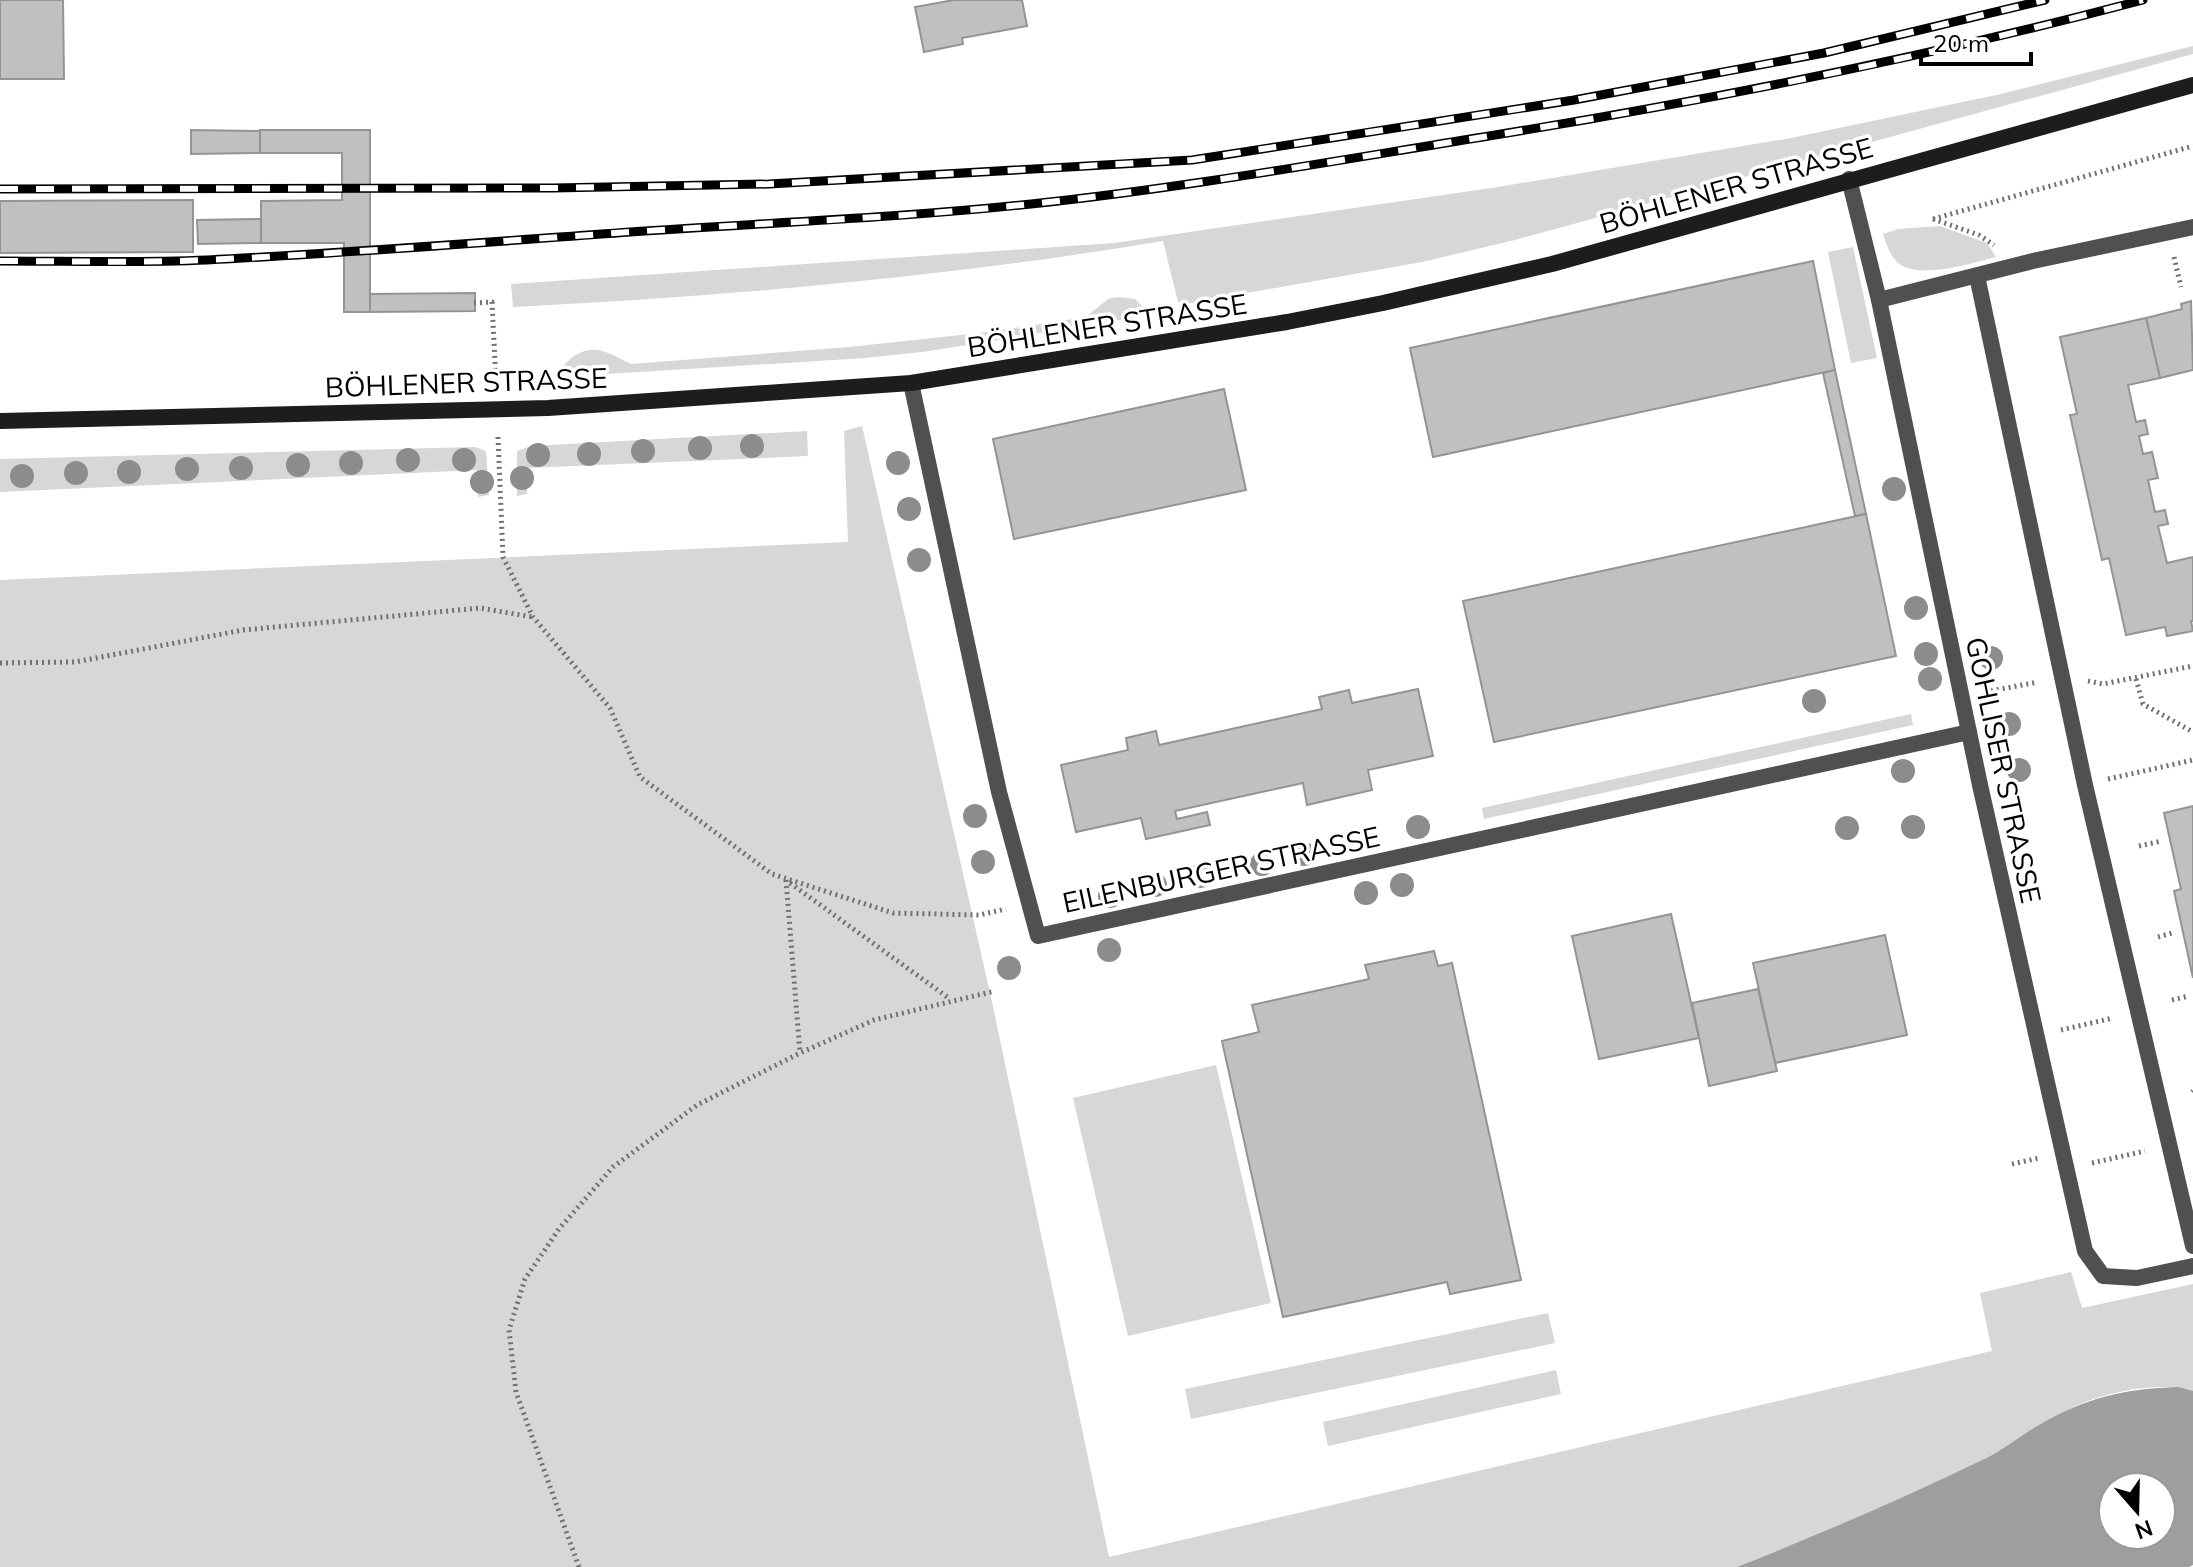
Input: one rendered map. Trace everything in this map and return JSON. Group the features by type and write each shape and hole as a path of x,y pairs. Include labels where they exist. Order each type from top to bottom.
{"street":[{"name":"BÖHLENER STRASSE","path":"0,421 548,408 911,383 1287,322 1552,264 2193,85"},
{"name":"GOHLISER STRASSE","path":"1849,179 1879,300 1969,732 2085,1251 2103,1276 2137,1278 2193,1266"},
{"path":"1879,300 2193,227"},
{"path":"1977,276 2085,785 2193,1246"},
{"name":"EILENBURGER STRASSE","path":"911,383 999,792 1038,936 1969,732"}],"path":[{"path":"2009,268 2005,252 1979,235 1933,219 2193,146"},
{"path":"474,303 492,302 496,383"},
{"path":"498,437 503,557 533,617 610,708 640,777 772,874 786,880 893,913 979,915"},
{"path":"0,663 75,662 243,630 480,608 533,617"},
{"path":"1981,693 2062,678 2103,684 2193,666"},
{"path":"2136,679 2143,704 2193,732"},
{"path":"2085,785 2193,760"},
{"path":"2139,846 2162,841"},
{"path":"786,880 951,999"},
{"path":"786,880 800,1053"},
{"path":"2158,937 2175,932"},
{"path":"577,1566 516,1392 509,1330 525,1279 559,1229 613,1167 697,1105 874,1020 951,999 995,991"},
{"path":"2172,1000 2189,996"},
{"path":"2036,1035 2138,1012"},
{"path":"2067,1169 2169,1145"}],"shaded area":[{"path":"2193,46 2193,54 1515,240 1422,262 1185,304 1178,302 1163,241 920,275 676,297 513,307 511,284 1114,243 1498,187 1791,138 2001,94"},
{"path":"1940,226 1987,243 1996,257 1945,269 1918,270 1897,262 1883,234 1898,229"},
{"path":"1853,247 1877,358 1851,363 1828,252"},
{"path":"1108,299 1135,299 1144,308 1139,317 930,351 591,375 563,372 562,367 587,350 603,351 631,364 849,347 989,332 1086,317"},
{"path":"862,426 992,1002 1109,1557 1992,1351 1980,1293 2071,1272 2082,1308 2193,1284 2193,1391 2171,1387 2136,1389 2087,1401 1999,1451 1923,1489 1737,1567 0,1567 0,580 848,542 844,431"},
{"path":"807,431 808,456 527,468 527,494 517,496 517,451 531,446"},
{"path":"475,447 486,451 489,495 478,497 477,470 0,492 0,459"},
{"path":"1911,714 1913,725 1484,819 1482,808"},
{"path":"1216,1065 1271,1303 1128,1336 1073,1098"},
{"path":"1548,1313 1555,1343 1191,1419 1185,1389"},
{"path":"1556,1370 1561,1394 1328,1446 1323,1422"},
{"path":"2178,1387 2193,1391 2193,1565 2189,1567 1737,1567 1861,1516 1952,1474 1989,1456 2057,1415 2090,1401 2123,1393"}],"building":[{"path":"0,0 63,0 64,79 0,79"},
{"path":"954,0 1022,0 1027,26 962,38 963,44 924,52 915,7"},
{"path":"191,130 260,131 260,153 191,154"},
{"path":"260,130 370,130 370,312 344,312 344,243 261,243 261,201 342,200 342,153 260,153"},
{"path":"193,200 193,252 0,253 0,201"},
{"path":"261,219 261,243 198,244 197,220"},
{"path":"1813,261 1835,370 1433,457 1410,348"},
{"path":"475,293 475,311 370,312 370,294"},
{"path":"2191,301 2193,370 2160,378 2146,318 2182,309 2181,304"},
{"path":"2146,318 2160,378 2128,385 2136,422 2145,420 2148,434 2139,436 2143,454 2152,452 2158,478 2148,480 2155,512 2165,510 2168,524 2158,526 2167,563 2193,557 2193,631 2167,636 2165,627 2126,635 2109,558 2102,560 2070,415 2077,414 2060,337"},
{"path":"1835,370 1866,514 1855,516 1823,373"},
{"path":"1224,389 1246,490 1014,539 993,439"},
{"path":"1866,514 1896,656 1494,742 1463,601"},
{"path":"1418,689 1433,756 1368,770 1372,790 1307,805 1303,783 1175,811 1177,819 1207,812 1210,825 1146,839 1141,818 1076,832 1061,765 1128,750 1126,738 1156,731 1159,745 1322,709 1319,697 1349,690 1352,703"},
{"path":"2193,806 2193,978 2174,891 2181,889 2164,813"},
{"path":"1671,914 1699,1038 1599,1059 1572,936"},
{"path":"1885,935 1907,1035 1775,1063 1753,963"},
{"path":"1434,951 1438,966 1452,963 1521,1280 1450,1294 1447,1282 1283,1317 1222,1041 1259,1032 1252,1005 1369,979 1365,965"},
{"path":"1758,989 1777,1071 1709,1086 1692,1003"}],"railway":[{"path":"0,189 553,188 769,184 1192,160 1574,100 1824,53 2045,0"},
{"path":"0,261 260,257 881,217 1088,198 1314,165 1732,93 1979,41 2143,0"}]}
